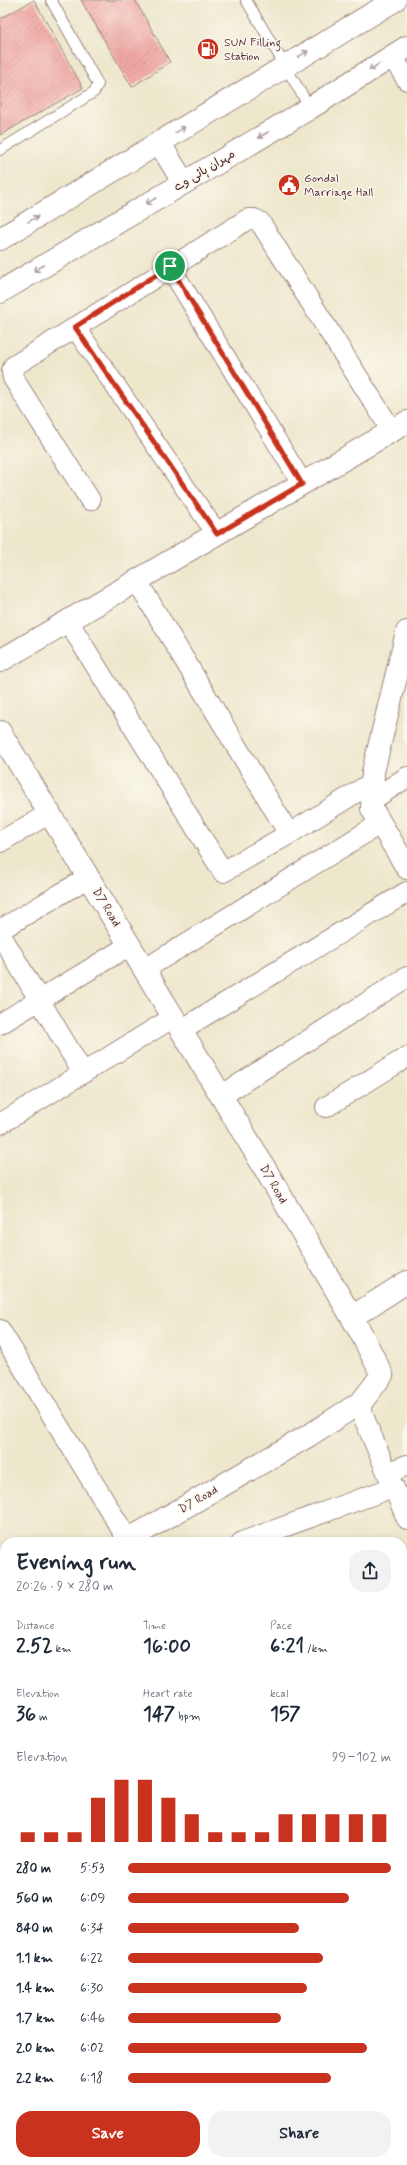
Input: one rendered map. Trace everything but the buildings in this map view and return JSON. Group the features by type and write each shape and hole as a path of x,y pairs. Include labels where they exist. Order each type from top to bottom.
{"street":[{"path":"0,239 395,0"},
{"path":"400,51 407,80"},
{"name":"مہران ہائی وے","path":"0,292 310,108 400,51"},
{"path":"160,142 183,182"},
{"path":"0,661 400,426 260,222 254,219 248,219 170,266 14,366 12,371 13,378 90,500"},
{"path":"170,266 302,484"},
{"path":"75,327 217,534"},
{"path":"137,581 289,834"},
{"path":"68,621 223,872 289,834 373,791 407,777"},
{"path":"406,640 373,772 372,809 407,868"},
{"name":"D7 Road","path":"2,741 50,813 178,1023 352,1317 382,1375 363,1400 358,1404 308,1436 139,1537"},
{"path":"0,842 50,813"},
{"path":"145,969 381,823"},
{"path":"0,930 89,877"},
{"path":"0,1124 83,1073 178,1023 407,892"},
{"path":"0,934 83,1073"},
{"path":"0,1024 130,945"},
{"path":"221,1096 407,978"},
{"path":"326,1107 407,1057"},
{"path":"352,1317 407,1282"},
{"path":"0,1330 135,1537"},
{"path":"358,1404 407,1519"},
{"path":"254,1537 391,1480 407,1465"}],"lane":[{"path":"0,150 94,92 98,84 51,0"},
{"path":"246,0 310,108"}],"place":[{"name":"SUN Filling Station","path":"208,49"},
{"name":"Gondal Marriage Hall","path":"289,185"}],"route":[{"path":"170,266 302,484 217,534 75,327 170,266"}]}
